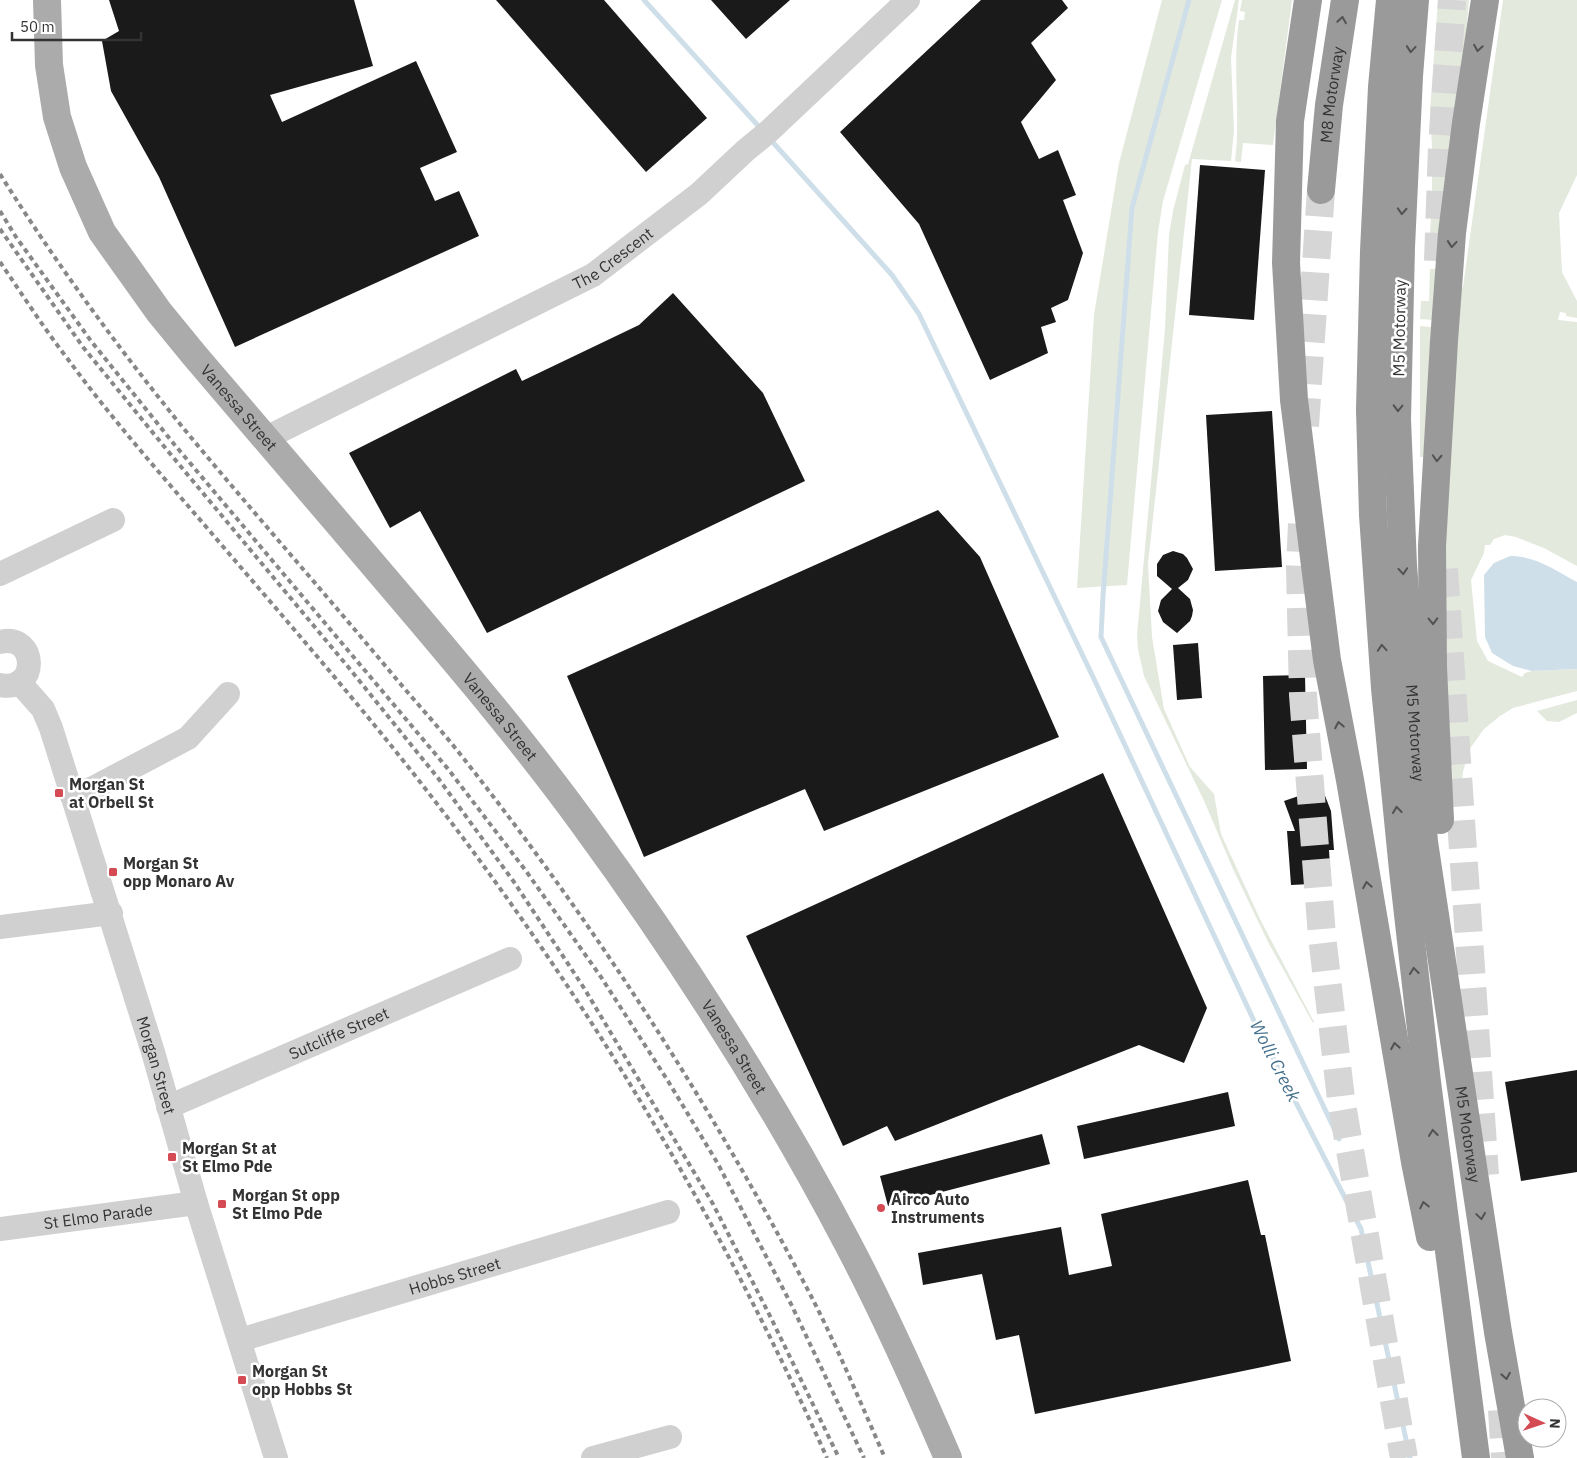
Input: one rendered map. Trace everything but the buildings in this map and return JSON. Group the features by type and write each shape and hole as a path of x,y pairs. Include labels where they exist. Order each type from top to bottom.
{"highway":[{"path":"1308,0 1290,130 1286,263 1294,400 1327,660 1415,1162 1475,1450"},
{"name":"M8 Motorway","path":"1321,190 1329,104 1346,0"},
{"name":"M5 Motorway","path":"1390,0 1382,87 1374,251 1370,410 1373,515 1385,688 1402,870 1429,1101 1475,1450"},
{"name":"M5 Motorway","path":"1415,0 1408,84 1400,257 1397,419 1402,564 1424,842 1498,1332 1520,1458"},
{"path":"1474,1167 1441,848 1433,667 1432,546 1452,233 1466,123 1485,0"}],"main road":[{"name":"Vanessa Street","path":"47,0 49,65 57,117 72,167 102,232 159,312 195,356 475,685 581,820 681,963 758,1085 827,1205 896,1342 948,1458"}],"street":[{"name":"The Crescent","path":"266,438 593,274 699,194 768,132 908,0"},
{"path":"0,574 113,520"},
{"path":"0,642 11,641 18,644 28,655 30,663 25,677 9,684"},
{"name":"Morgan Street","path":"9,684 43,709 51,728 111,913 196,1203 276,1458"},
{"path":"72,796 96,786 188,738 228,694"},
{"path":"0,927 111,913"},
{"name":"Sutcliffe Street","path":"168,1107 510,959"},
{"name":"St Elmo Parade","path":"0,1228 196,1203"},
{"name":"Hobbs Street","path":"240,1340 668,1212"},
{"path":"593,1458 670,1436"}],"shaded area":[{"path":"1162,0 1222,0 1163,201 1158,232 1127,585 1077,588 1094,315 1119,163"},
{"path":"1235,0 1239,0 1231,58 1234,131 1231,161 1192,159 1148,564 1152,637 1164,709 1190,767 1214,794 1221,834 1260,919 1313,1023 1268,942 1233,869 1205,803 1144,676 1138,649 1137,635 1165,329 1169,235 1185,165 1188,164"},
{"path":"1242,0 1292,0 1273,145 1243,143 1241,162 1235,161 1237,143 1236,55 1239,20 1244,20 1245,12 1240,11"},
{"path":"1438,0 1469,0 1464,56 1445,196 1432,195 1430,112"},
{"path":"1503,0 1577,0 1577,175 1559,213 1562,272 1577,301 1577,318 1566,316 1566,313 1560,312 1558,320 1577,322 1577,566 1544,548 1516,537 1505,535 1494,539 1490,545 1485,545 1484,553 1471,580 1477,641 1488,661 1522,677 1525,673 1532,671 1577,669 1577,691 1513,708 1484,729 1469,750 1461,789 1454,799 1447,696 1444,529 1457,287 1463,287"},
{"path":"1432,201 1444,202 1437,248 1429,248"},
{"path":"1430,269 1436,269 1433,320 1420,319 1421,301 1429,301"},
{"path":"1420,326 1431,327 1424,457 1420,457"},
{"path":"1510,556 1537,561 1577,582 1577,669 1532,671 1513,666 1492,653 1485,637 1484,575 1494,563"},
{"path":"1577,700 1577,713 1559,722 1547,721 1537,711"}],"waterway":[{"path":"644,0 762,130"},
{"path":"1189,0 1132,208 1101,637 1339,1139"},
{"name":"Wolli Creek","path":"769,138 892,275 919,314 1094,679 1255,1023 1361,1229 1410,1458"}],"tunnel":[{"path":"1438,261 1442,147 1452,0"},
{"path":"1305,426 1321,190"},
{"path":"1302,524 1300,568 1303,695 1322,936 1341,1099 1404,1458"},
{"path":"1444,569 1485,1175"},
{"path":"1502,1410 1505,1458"}],"railway":[{"path":"0,174 90,308 139,372 215,466 456,749 560,886 649,1018 733,1154 810,1294 849,1375 885,1458"},
{"path":"0,211 16,237 91,341 174,444 448,769 526,871 601,977 668,1081 718,1164 792,1306 864,1458"},
{"path":"0,229 83,347 438,778 514,882 584,988 713,1204 839,1458"},
{"path":"0,262 99,400 397,753 483,865 540,945 646,1110 695,1195 742,1281 786,1369 827,1458"}],"place":[{"name":"Morgan St at Orbell St","path":"59,793"},
{"name":"Morgan St opp Monaro Av","path":"113,872"},
{"name":"Morgan St at St Elmo Pde","path":"172,1157"},
{"name":"Morgan St opp St Elmo Pde","path":"222,1204"},
{"name":"Airco Auto Instruments","path":"881,1208"},
{"name":"Morgan St opp Hobbs St","path":"242,1380"}]}
